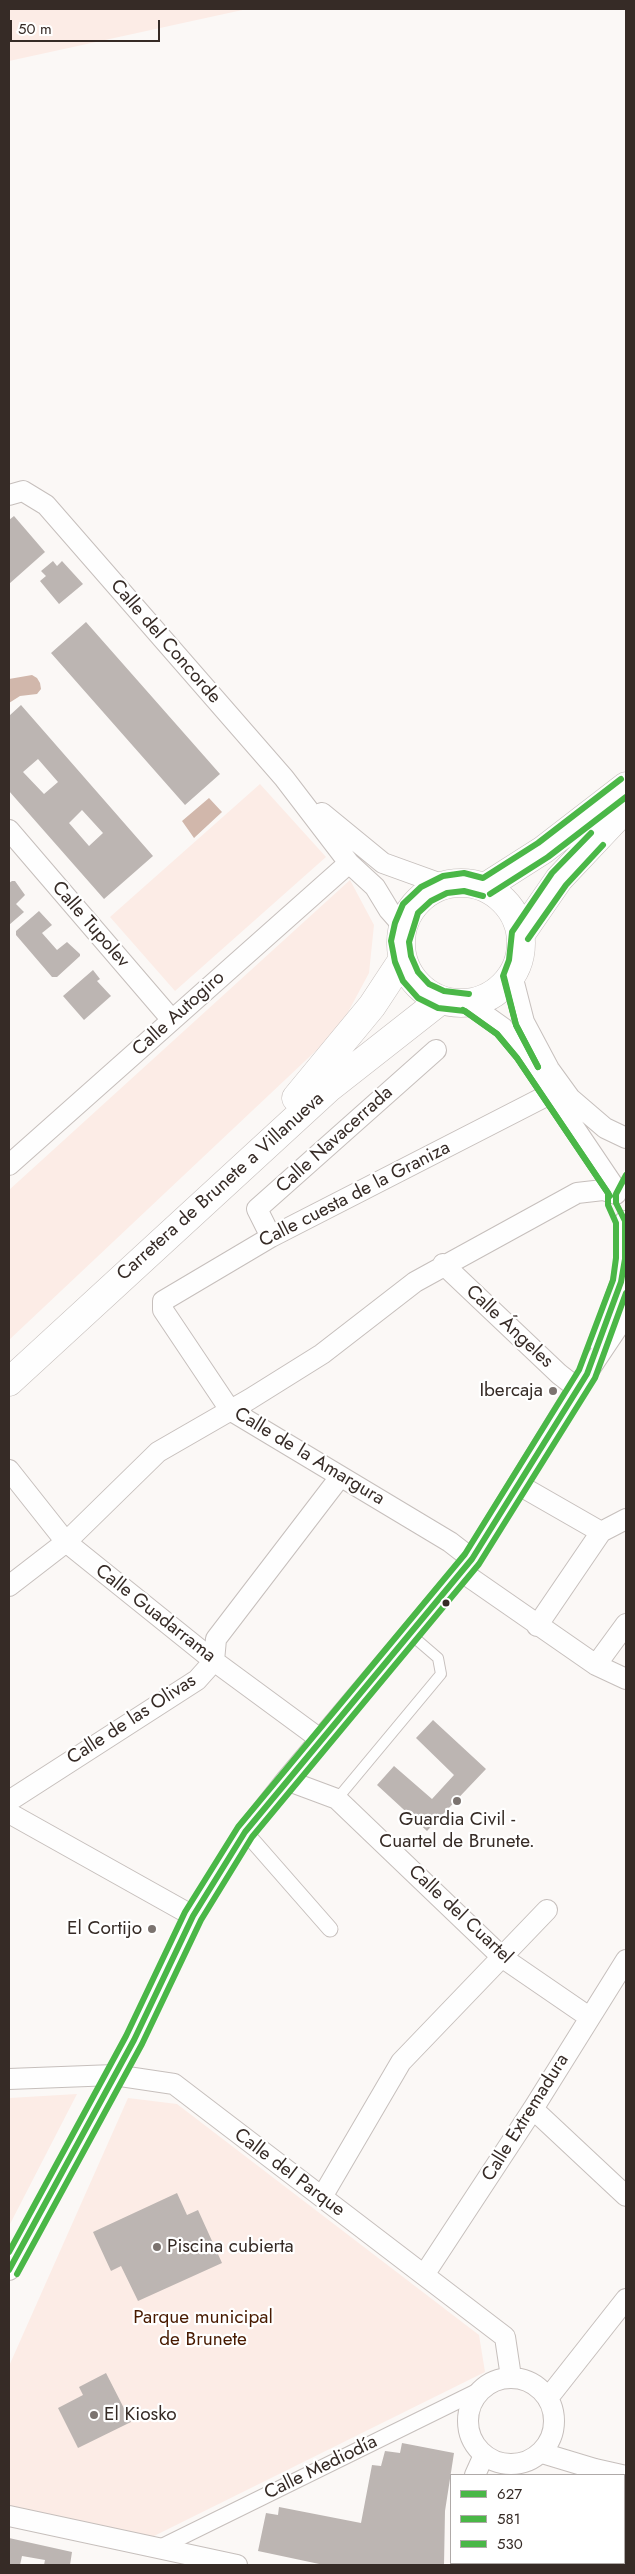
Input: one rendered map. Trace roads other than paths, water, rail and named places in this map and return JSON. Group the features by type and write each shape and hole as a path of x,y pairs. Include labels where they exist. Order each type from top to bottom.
{"highway":[{"path":"485,888 543,850 626,786"},
{"path":"521,934 559,879 626,808"},
{"path":"464,882 485,888 506,904 514,914 521,934 518,962 512,975 493,994 468,1003 441,1000 424,991 411,977 403,959 400,942 403,926 412,908 426,894 444,885 464,882"},
{"name":"Carretera de Brunete a Villanueva","path":"9,1368 245,1150 305,1089 372,1006 403,959"},
{"name":"Carretera de Brunete a Villanueva","path":"9,1382 329,1088 441,1000"}],"street":[{"name":"Calle del Concorde","path":"9,495 23,491 46,505 284,778 349,863 375,886 389,910 403,926"},
{"name":"Calle del Concorde","path":"284,778 336,826 383,862 444,885"},
{"name":"Calle Tupolev","path":"11,836 172,1020"},
{"name":"Calle Autogiro","path":"9,1165 349,863"},
{"path":"512,975 524,1022 549,1069 570,1098 605,1128 626,1138"},
{"path":"468,1003 503,1028 524,1053 550,1094 619,1187 616,1203 625,1222 626,1259 621,1282 582,1381"},
{"name":"Calle Navacerrada","path":"272,1237 257,1209 436,1050"},
{"name":"Calle cuesta de la Graniza","path":"163,1301 272,1237 550,1094"},
{"path":"9,1586 66,1542 158,1452 322,1354 415,1282 443,1264 577,1193 619,1187"},
{"name":"Calle Ángeles","path":"443,1264 559,1374 582,1381"},
{"name":"Calle de la Amargura","path":"163,1301 163,1310 230,1410 450,1542 467,1566 537,1626 596,1665 626,1679"},
{"path":"9,2270 134,2040 193,1916 246,1832 320,1739 467,1566 582,1381 626,1315"},
{"name":"Calle Guadarrama","path":"9,1470 66,1542 214,1661 320,1739"},
{"name":"Calle de las Olivas","path":"9,1801 197,1680 214,1661 216,1639 340,1477"},
{"path":"519,1485 601,1532"},
{"path":"537,1626 601,1532 626,1519"},
{"path":"596,1665 626,1624"},
{"name":"Calle del Cuartel","path":"286,1780 337,1799 503,1958 588,2017"},
{"path":"9,1813 193,1916"},
{"path":"246,1832 330,1929"},
{"path":"322,2197 401,2062 503,1958 547,1910"},
{"name":"Calle Extremadura","path":"424,2275 534,2108 588,2017 626,1960"},
{"name":"Calle del Parque","path":"9,2079 114,2075 174,2084 504,2337 511,2377"},
{"path":"534,2108 626,2196"},
{"path":"548,2398 626,2299"},
{"path":"511,2377 532,2383 548,2398 555,2417 552,2436 542,2453 517,2470 500,2464 484,2455 472,2441 468,2422 471,2404 482,2389 496,2380 511,2377"},
{"name":"Calle Mediodía","path":"161,2547 482,2389"},
{"path":"542,2453 617,2474"},
{"path":"475,2474 484,2455"},
{"path":"9,2516 161,2547 237,2565"}],"lane":[{"path":"337,1799 441,1674 438,1658 409,1633"}],"place":[{"name":"Ibercaja","path":"553,1391"},
{"name":"Guardia Civil - Cuartel de Brunete.","path":"457,1801"},
{"name":"El Cortijo","path":"152,1929"},
{"name":"Piscina cubierta","path":"157,2247"},
{"name":"El Kiosko","path":"94,2415"}],"park label":[{"name":"Parque municipal de Brunete","path":"203,2329"}]}
